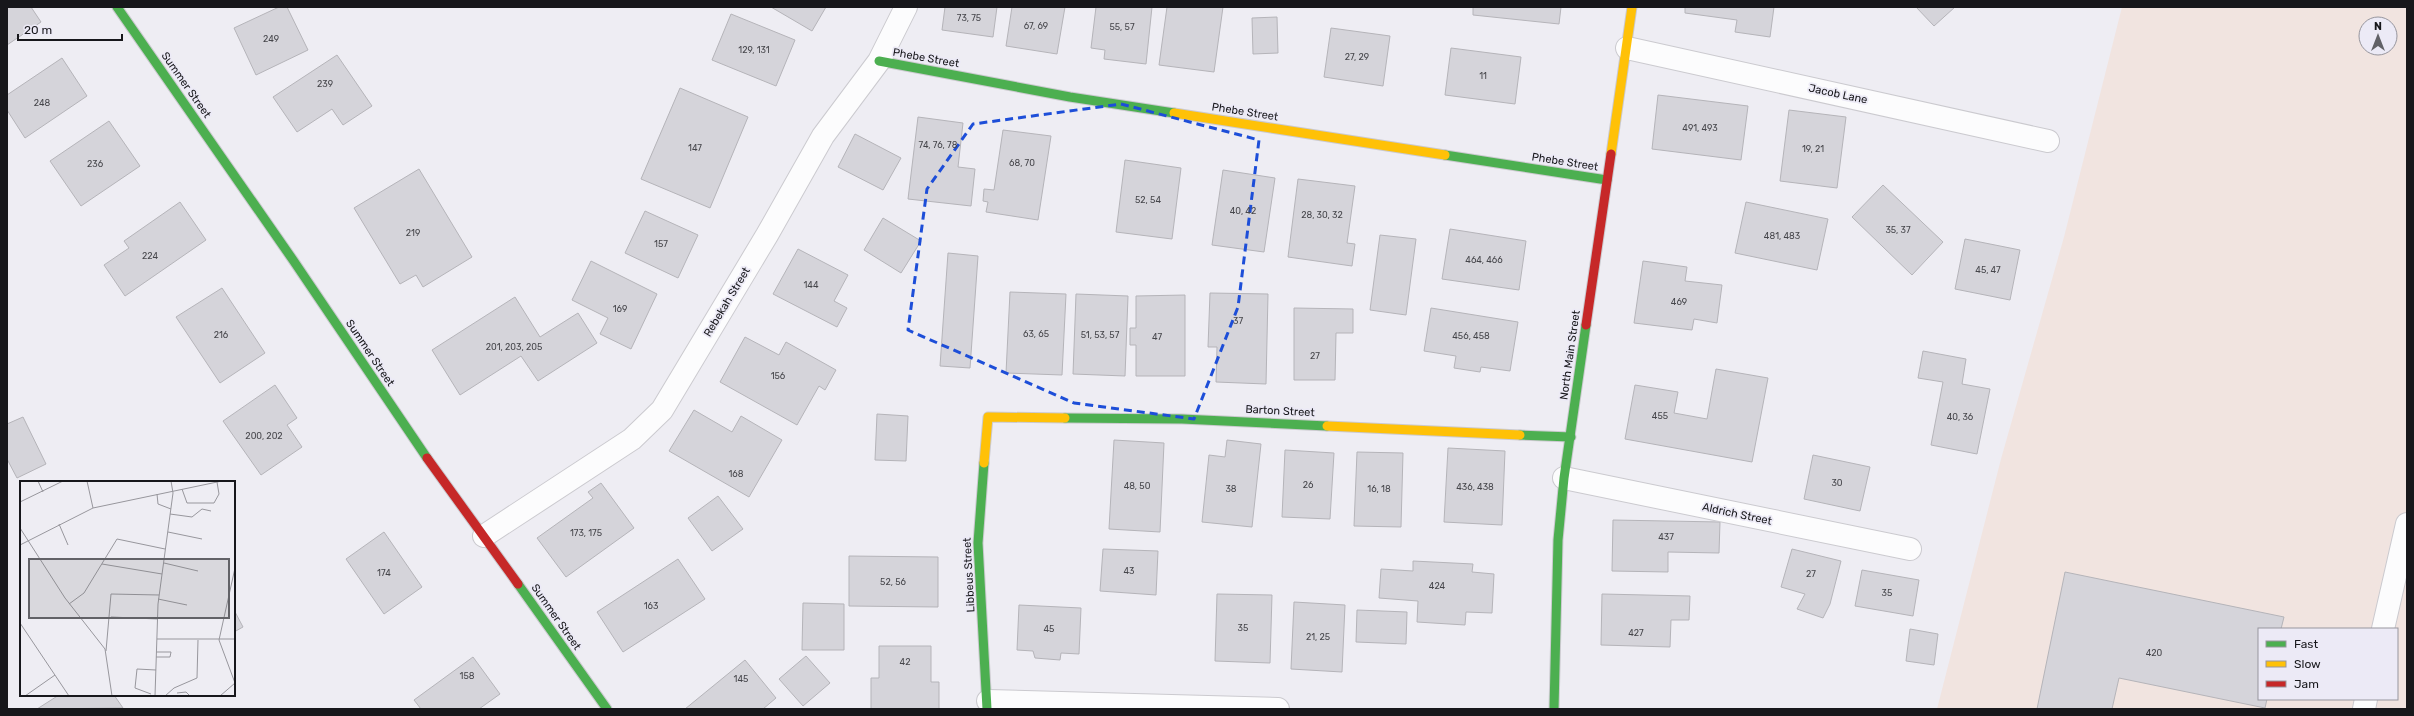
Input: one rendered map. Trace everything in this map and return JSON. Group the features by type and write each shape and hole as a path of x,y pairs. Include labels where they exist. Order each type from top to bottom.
{"street":[{"name":"Summer Street","path":"117,7 293,260 435,470 484,536 607,709"},
{"name":"Rebekah Street","path":"484,536 632,439 662,410 767,235 824,136 879,61 906,7"},
{"name":"North Main Street","path":"1554,709 1558,540 1564,478 1632,7"},
{"name":"Jacob Lane","path":"1627,48 2048,140"},
{"name":"Phebe Street","path":"879,61 1078,98 1607,180"},
{"name":"Barton Street","path":"988,417 1182,419 1571,437"},
{"name":"Libbeus Street","path":"988,417 978,543 988,705"},
{"name":"Aldrich Street","path":"1564,478 1910,549"},
{"path":"2383,628 2407,524"},
{"path":"988,705 1278,709"}],"highlighted area":[{"path":"1121,104 1259,140 1238,307 1194,419 1074,403 908,330 927,189 973,124"}],"shaded area":[{"path":"2122,7 2407,7 2407,709 1937,709 2001,459 2064,237"}],"building":[{"path":"7,7 31,7 41,22 7,45"},
{"path":"279,7 287,7 308,50 256,75 234,28"},
{"path":"771,7 826,7 812,31"},
{"path":"945,7 997,7 993,37 942,30"},
{"path":"1012,7 1065,7 1057,54 1006,46"},
{"path":"1096,7 1152,7 1146,64 1104,59 1105,50 1091,48"},
{"path":"1167,7 1223,7 1214,72 1159,65"},
{"path":"1473,7 1561,7 1559,24 1473,15"},
{"path":"1685,7 1774,7 1770,37 1735,32 1737,20 1685,13"},
{"path":"1916,7 1955,7 1934,26"},
{"path":"731,14 795,40 776,86 712,60"},
{"path":"1277,17 1278,53 1253,54 1252,18"},
{"path":"1331,28 1390,36 1383,86 1324,77"},
{"path":"1451,48 1521,57 1515,104 1445,95"},
{"path":"337,55 372,106 343,125 332,109 297,132 273,97"},
{"path":"62,58 87,96 25,138 7,110 7,95"},
{"path":"680,88 748,117 710,208 641,179"},
{"path":"1658,95 1748,106 1741,160 1652,149"},
{"path":"1789,110 1846,117 1837,188 1780,181"},
{"path":"918,117 963,123 958,167 975,169 971,206 908,199"},
{"path":"109,121 140,166 81,206 50,161"},
{"path":"1003,130 1051,136 1038,220 986,212 988,202 983,201 984,189 994,190"},
{"path":"855,134 901,158 883,190 838,167"},
{"path":"1125,160 1181,168 1172,239 1116,232"},
{"path":"419,169 472,257 423,287 416,275 400,284 354,208"},
{"path":"1223,170 1275,178 1264,252 1212,245"},
{"path":"1298,179 1355,186 1347,243 1355,244 1352,266 1288,257"},
{"path":"1883,185 1943,242 1912,275 1852,217"},
{"path":"180,202 206,240 125,296 104,265 129,248 124,241"},
{"path":"1746,202 1828,219 1817,270 1735,253"},
{"path":"645,211 698,235 678,278 625,253"},
{"path":"883,218 921,241 901,273 864,250"},
{"path":"1450,229 1526,241 1519,290 1442,279"},
{"path":"1380,235 1416,239 1406,315 1370,310"},
{"path":"1965,239 2020,250 2010,300 1955,289"},
{"path":"798,249 848,275 834,301 847,308 837,327 773,294"},
{"path":"948,253 978,256 970,368 940,366"},
{"path":"591,261 657,294 631,349 600,334 608,318 572,300"},
{"path":"1643,261 1687,267 1685,281 1722,285 1717,323 1694,319 1692,330 1634,323"},
{"path":"222,288 265,353 220,383 176,317"},
{"path":"1010,292 1066,294 1062,375 1006,373"},
{"path":"1210,293 1268,294 1266,384 1216,382 1217,347 1208,347"},
{"path":"1076,294 1128,296 1125,376 1073,374"},
{"path":"1185,295 1185,376 1136,376 1136,345 1130,345 1130,328 1136,328 1136,296"},
{"path":"515,297 540,337 578,313 597,343 538,381 521,356 460,395 432,350"},
{"path":"1294,308 1353,309 1353,333 1336,333 1335,380 1294,380"},
{"path":"1431,308 1518,322 1510,371 1481,367 1480,372 1454,368 1456,356 1424,351"},
{"path":"745,337 779,355 786,342 836,370 825,390 819,386 797,425 720,382"},
{"path":"1923,351 1966,359 1962,384 1990,389 1977,454 1931,445 1943,382 1918,378"},
{"path":"1716,369 1768,378 1752,462 1625,439 1635,385 1678,392 1674,413 1707,419"},
{"path":"275,385 297,418 287,425 302,447 261,475 223,421"},
{"path":"694,410 732,432 741,416 782,440 749,497 669,451"},
{"path":"877,414 908,416 906,461 875,460"},
{"path":"23,417 46,464 17,478 7,459 7,424"},
{"path":"1114,440 1164,443 1160,532 1109,529"},
{"path":"1227,440 1261,444 1252,527 1202,522 1209,455 1225,457"},
{"path":"1448,448 1505,451 1502,525 1444,522"},
{"path":"1285,450 1334,453 1330,519 1282,517"},
{"path":"1357,452 1403,453 1401,527 1354,526"},
{"path":"1813,455 1870,467 1860,511 1804,499"},
{"path":"601,483 634,528 566,577 537,538 593,498 588,492"},
{"path":"718,496 743,529 712,551 688,518"},
{"path":"1613,520 1720,522 1719,553 1668,552 1668,572 1612,571"},
{"path":"384,532 422,587 384,614 346,559"},
{"path":"1103,549 1158,551 1156,595 1100,591"},
{"path":"1792,549 1841,561 1830,604 1823,618 1797,609 1805,594 1781,587"},
{"path":"849,556 938,557 938,607 849,606"},
{"path":"678,559 705,599 623,652 597,612"},
{"path":"1413,561 1473,564 1472,572 1494,574 1492,613 1466,612 1465,625 1417,622 1418,601 1379,598 1381,569 1413,571"},
{"path":"1862,570 1919,580 1913,616 1855,606"},
{"path":"2065,572 2284,617 2281,628 2258,628 2258,700 2267,700 2265,708 2119,678 2112,709 2037,709"},
{"path":"1217,594 1272,595 1270,663 1215,661"},
{"path":"1602,594 1690,596 1689,620 1671,620 1670,647 1601,645"},
{"path":"1294,602 1345,605 1342,672 1291,669"},
{"path":"803,603 844,604 844,650 802,650"},
{"path":"1019,605 1081,608 1079,654 1061,653 1060,660 1035,658 1033,651 1017,650"},
{"path":"1357,610 1407,612 1406,644 1356,642"},
{"path":"235,612 243,627 235,631"},
{"path":"1910,629 1938,634 1934,665 1906,661"},
{"path":"879,646 931,646 931,682 939,682 939,709 871,709 871,678 879,678"},
{"path":"806,656 830,683 803,706 779,679"},
{"path":"473,657 500,694 479,709 421,709 414,700"},
{"path":"745,660 776,698 763,709 685,709"},
{"path":"57,696 115,696 123,708 37,709"}],"traffic: fast":[{"path":"117,7 293,260 427,458"},
{"path":"879,61 1070,97 1174,113"},
{"path":"1445,155 1607,180"},
{"path":"1554,709 1558,540 1564,478 1586,325"},
{"path":"1065,418 1182,419 1327,426"},
{"path":"1520,435 1571,437"},
{"path":"984,463 978,543 987,709"},
{"path":"518,584 607,709"}],"traffic: slow":[{"path":"1611,154 1632,7"},
{"path":"1174,113 1445,155"},
{"path":"984,463 988,417 1065,418"},
{"path":"1327,426 1520,435"}],"traffic: jam":[{"path":"1586,325 1611,154"},
{"path":"427,458 518,584"}]}
